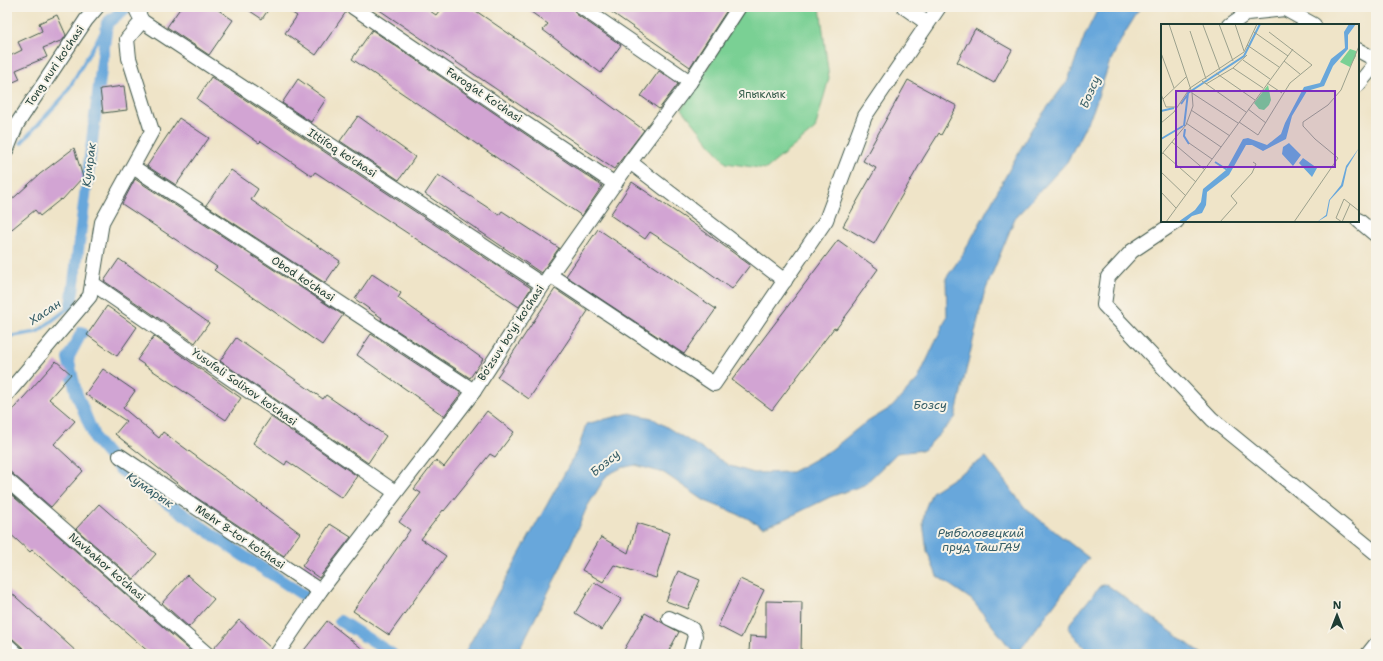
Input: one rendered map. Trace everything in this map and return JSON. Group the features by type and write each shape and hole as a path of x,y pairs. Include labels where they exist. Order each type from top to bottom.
{"street":[{"name":"Tong nuri ko'chasi","path":"8,143 21,117 86,20 97,7"},
{"name":"Farog'at Ko'chasi","path":"353,7 615,184"},
{"path":"580,7 690,82"},
{"name":"Bo'zsuv bo'yi ko'chasi","path":"277,654 320,591 474,391 546,280 630,162 690,82 739,7"},
{"path":"904,7 928,23"},
{"path":"630,162 785,281 826,220 865,116 939,7"},
{"path":"1231,24 1247,13 1285,9 1312,24"},
{"path":"7,394 90,296 102,222 152,131 129,58 127,39 138,12"},
{"name":"Ittifoq ko'chasi","path":"138,12 546,280 714,384 785,281"},
{"path":"1359,51 1376,60"},
{"path":"1359,83 1376,63"},
{"name":"Obod ko'chasi","path":"133,167 474,391"},
{"path":"1359,221 1376,235"},
{"path":"1176,222 1132,251 1108,277 1104,305 1212,419 1376,553"},
{"name":"Yusufali Solixov ko'chasi","path":"92,283 395,492"},
{"name":"Mehr 8-tor ko'chasi","path":"120,456 320,591"},
{"name":"Navbahor ko'chasi","path":"7,480 208,654"},
{"path":"669,618 692,629 695,636 690,654"},
{"path":"1368,654 1376,644"},
{"path":"7,645 17,654"}],"green space":[{"name":"Япыклык","path":"745,7 820,7 829,78 815,129 766,169 726,163 682,109"}],"water":[{"name":"Бозсу","path":"1099,7 1141,7 1123,36 1109,64 1093,111 1067,162 1015,218 984,294 955,418 924,450 897,453 864,485 830,497 785,519 763,527 745,517 705,501 664,473 635,465 621,468 607,475 587,507 561,567 517,654 464,654 579,447 586,424 630,413 652,418 730,466 754,473 792,472 831,450 862,425 892,407 918,379 947,317 946,278 963,254 1032,128 1068,80 1085,35"},
{"name":"Рыболовецкий пруд ТашГАУ","path":"986,457 1026,509 1089,558 1017,654 1015,654 972,600 937,576 927,551 923,523 925,509 932,492"},
{"path":"1106,584 1202,654 1090,654 1069,630 1070,623 1100,586"}],"building":[{"path":"181,7 214,7 233,20 209,55 167,27"},
{"path":"244,7 270,7 262,19"},
{"path":"283,7 340,7 346,12 316,55 285,33 297,16"},
{"path":"375,7 424,7 436,15 442,7 467,7 472,11 473,9 559,68 644,130 614,169"},
{"path":"524,7 573,7 576,14 621,45 601,73 543,30 548,24"},
{"path":"596,7 729,7 690,67 607,9 604,13"},
{"path":"57,15 66,35 63,40 43,48 47,57 16,70 20,79 7,85 7,48 10,56 22,50 18,42 42,31 39,23"},
{"path":"975,29 1012,50 994,83 957,62"},
{"path":"372,30 602,186 582,216 352,59"},
{"path":"659,71 678,84 659,109 641,96"},
{"path":"211,77 531,288 519,307 315,172 312,176 261,141 259,143 197,99"},
{"path":"298,79 326,99 311,122 282,103"},
{"path":"908,80 957,106 941,135 939,133 924,157 874,244 843,226 876,168 863,161"},
{"path":"124,86 127,110 103,113 100,89"},
{"path":"358,116 415,157 399,180 340,141"},
{"path":"179,118 209,138 176,185 147,166"},
{"path":"74,148 83,177 62,200 61,199 40,216 35,210 7,233 7,204 40,174"},
{"path":"231,170 258,189 251,200 340,261 325,283 206,205"},
{"path":"438,175 499,215 502,211 559,248 541,273 425,194"},
{"path":"135,179 343,315 322,345 214,270 217,267 122,204"},
{"path":"632,182 750,265 732,289 681,252 650,232 645,239 610,215"},
{"path":"598,229 716,309 684,354 566,276"},
{"path":"838,240 878,269 836,329 834,328 772,410 732,380"},
{"path":"119,259 209,323 195,343 104,281"},
{"path":"372,274 401,293 398,298 483,359 470,378 381,320 382,318 355,299"},
{"path":"555,289 588,311 529,399 497,377"},
{"path":"107,306 137,327 117,356 87,335"},
{"path":"371,334 461,393 444,416 357,355"},
{"path":"154,336 241,398 226,420 137,360"},
{"path":"236,338 323,399 326,395 386,436 368,463 220,361"},
{"path":"56,361 71,374 49,399 75,421 54,444 83,471 51,507 7,469 7,416"},
{"path":"103,369 135,391 123,408 159,438 163,432 300,533 284,556 191,494 115,434 126,421 85,394"},
{"path":"487,411 514,432 495,457 490,454 421,539 446,556 389,635 353,611 410,530 399,522 421,493 414,489 436,460 444,467"},
{"path":"271,417 357,476 342,498 287,461 285,465 253,443"},
{"path":"7,491 194,654 151,654 32,550 30,552 7,531"},
{"path":"99,504 156,554 134,579 76,529"},
{"path":"637,523 670,533 656,578 614,565 603,582 582,570 601,537 628,553"},
{"path":"330,524 351,537 319,578 302,566"},
{"path":"678,571 700,580 688,609 666,601"},
{"path":"187,575 214,599 189,627 162,603"},
{"path":"740,579 764,590 741,638 718,626"},
{"path":"594,582 622,599 602,630 575,613"},
{"path":"7,589 79,654 25,654 23,648 13,639 7,637"},
{"path":"766,601 802,602 801,654 749,652 750,636 766,637"},
{"path":"645,613 679,632 667,654 630,654 624,650"},
{"path":"239,620 271,648 269,654 215,654 213,649"},
{"path":"327,621 369,654 301,654"}],"waterway":[{"name":"Кумрак","path":"71,306 107,23 127,7"},
{"path":"21,143 65,95 107,23"},
{"name":"Хасан","path":"7,337 37,332 71,306"},
{"name":"Кумарык","path":"82,332 68,358 76,392 96,441 121,470 239,553 308,598"},
{"name":"Кумарык","path":"340,621 392,654"}]}
